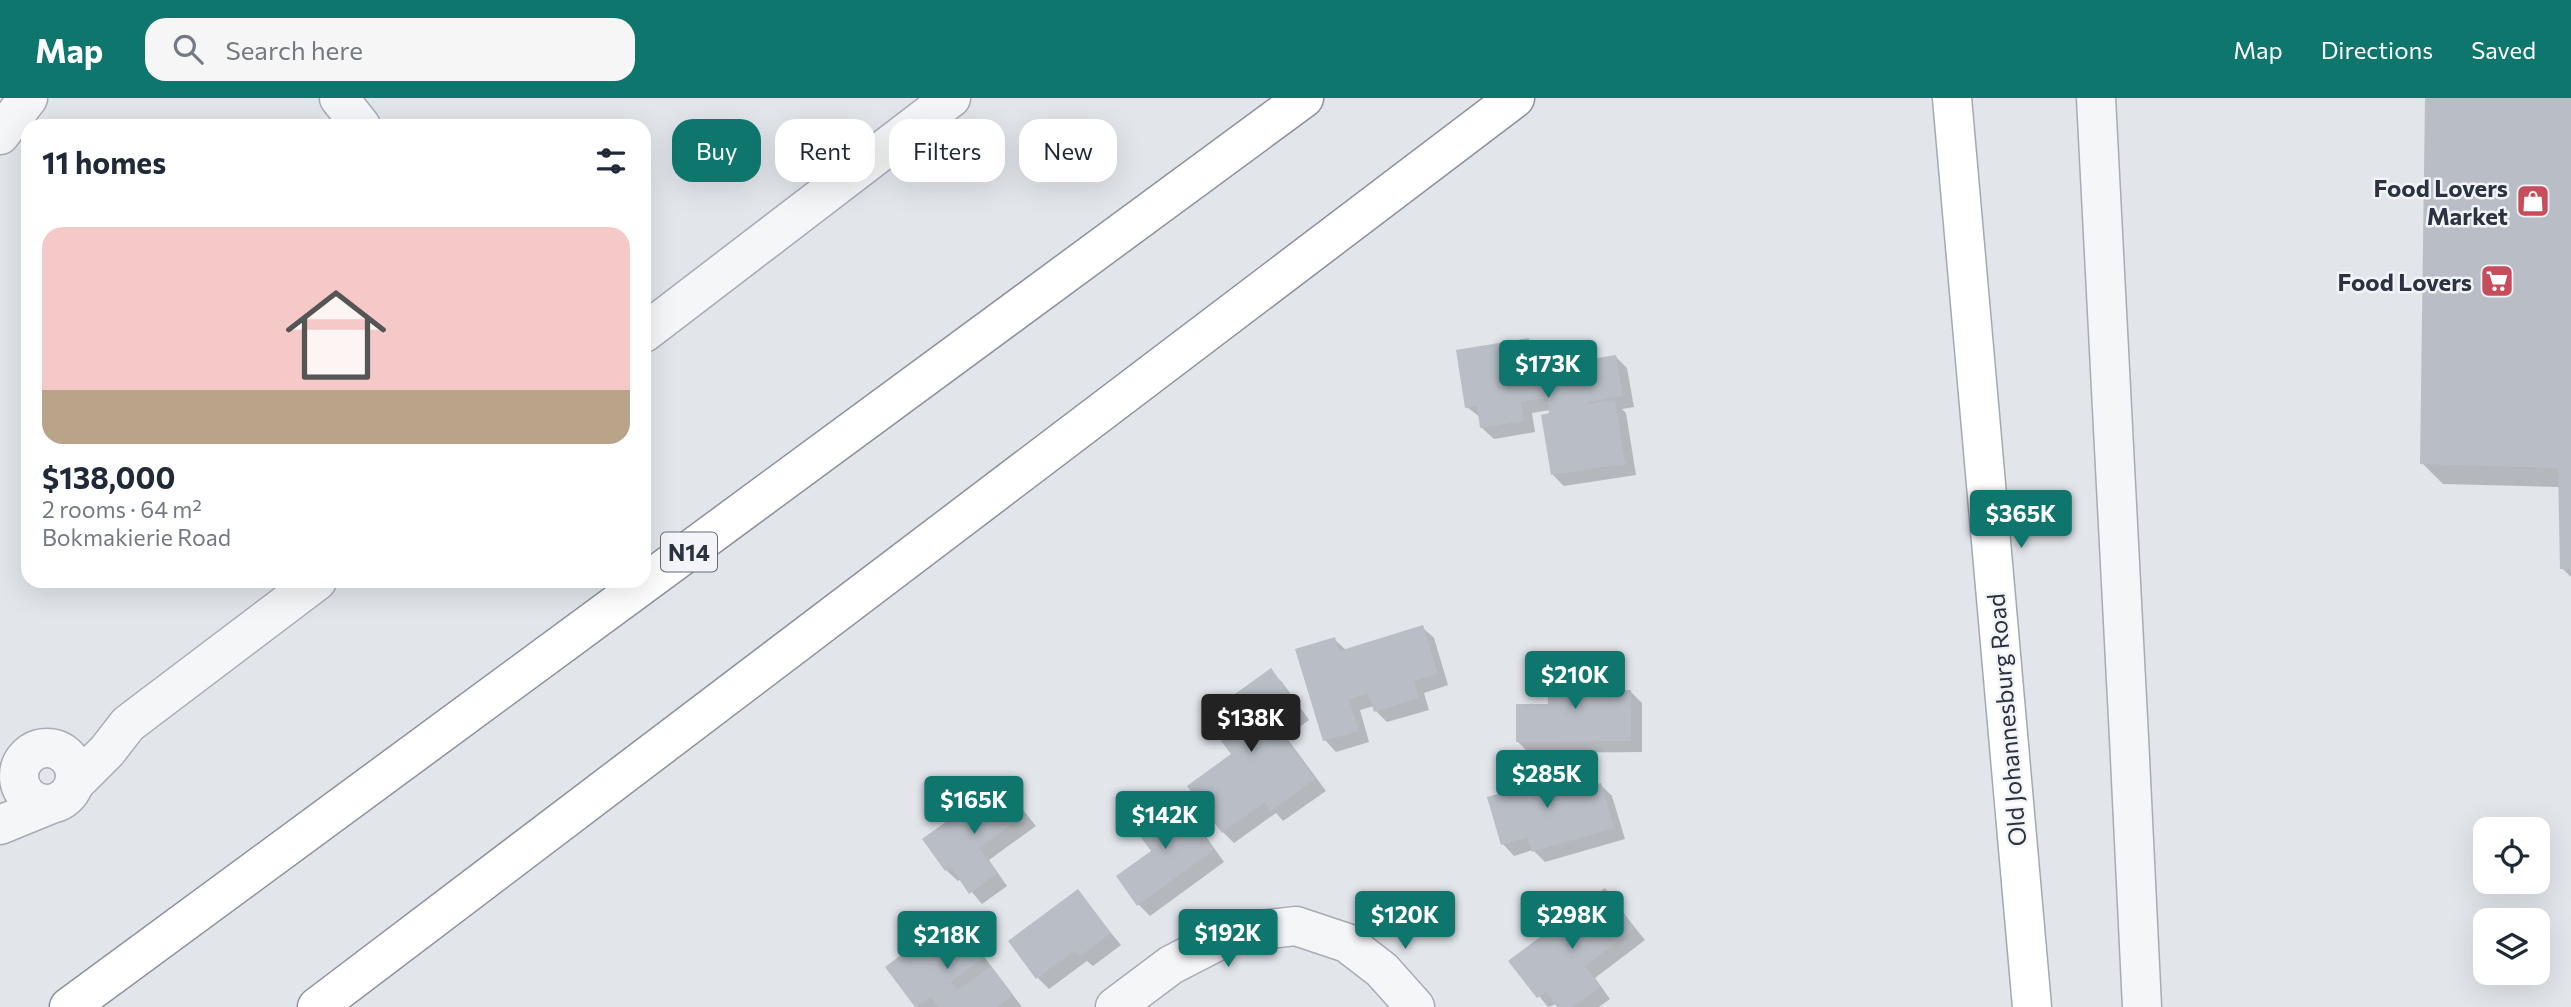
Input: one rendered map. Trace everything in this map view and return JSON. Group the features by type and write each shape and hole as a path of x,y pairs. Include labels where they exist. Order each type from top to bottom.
{"main road":[{"name":"N14","path":"651,579 1304,98"},
{"path":"317,1007 1515,98"},
{"name":"Old Johannesburg Road","path":"1952,98 2032,1007"},
{"name":"N14","path":"69,1007 638,588"}],"street":[{"path":"0,135 28,98"},
{"path":"339,98 355,119"},
{"path":"651,328 950,98"},
{"path":"2096,98 2142,1007"},
{"path":"0,825 62,794 107,751 128,724 308,588"},
{"path":"0,811 31,758 128,724"},
{"path":"31,758 62,751 74,765 62,794"},
{"path":"31,758 20,787 32,801 62,794"},
{"path":"1115,1007 1171,965 1233,933 1296,926 1347,943 1382,970 1415,1007"}],"building":[{"name":"Food Lovers","path":"2425,98 2571,98 2571,569 2560,569 2558,468 2420,464"},
{"path":"1529,338 1531,349 1557,345 1560,364 1616,355 1623,396 1587,404 1615,400 1625,464 1551,475 1541,415 1549,413 1547,398 1521,402 1524,421 1480,428 1477,406 1465,408 1456,350"},
{"path":"1423,625 1438,674 1414,681 1419,698 1374,712 1368,693 1349,699 1359,731 1323,741 1295,649 1335,637 1339,651"},
{"path":"1547,661 1578,661 1578,690 1631,690 1631,741 1516,742 1516,704 1548,704"},
{"path":"1271,668 1299,708 1276,725 1315,779 1271,811 1265,802 1222,833 1187,786 1231,754 1203,717"},
{"path":"1535,756 1547,798 1601,783 1614,828 1532,852 1528,837 1501,845 1487,797 1515,789 1507,764"},
{"path":"1003,781 1026,814 979,848 997,873 969,894 951,867 945,871 922,839"},
{"path":"1176,797 1214,850 1137,906 1116,876 1151,851 1134,828"},
{"path":"1605,888 1635,928 1585,966 1600,987 1572,1007 1557,1007 1546,992 1537,998 1508,961"},
{"path":"1078,889 1111,933 1080,956 1074,951 1036,979 1008,941"},
{"path":"953,916 984,957 951,982 957,990 991,966 1013,995 997,1007 939,1007 931,997 915,1007 885,967"}],"place":[{"name":"Food Lovers Market","path":"2533,201"},
{"name":"Food Lovers","path":"2497,281"}]}
